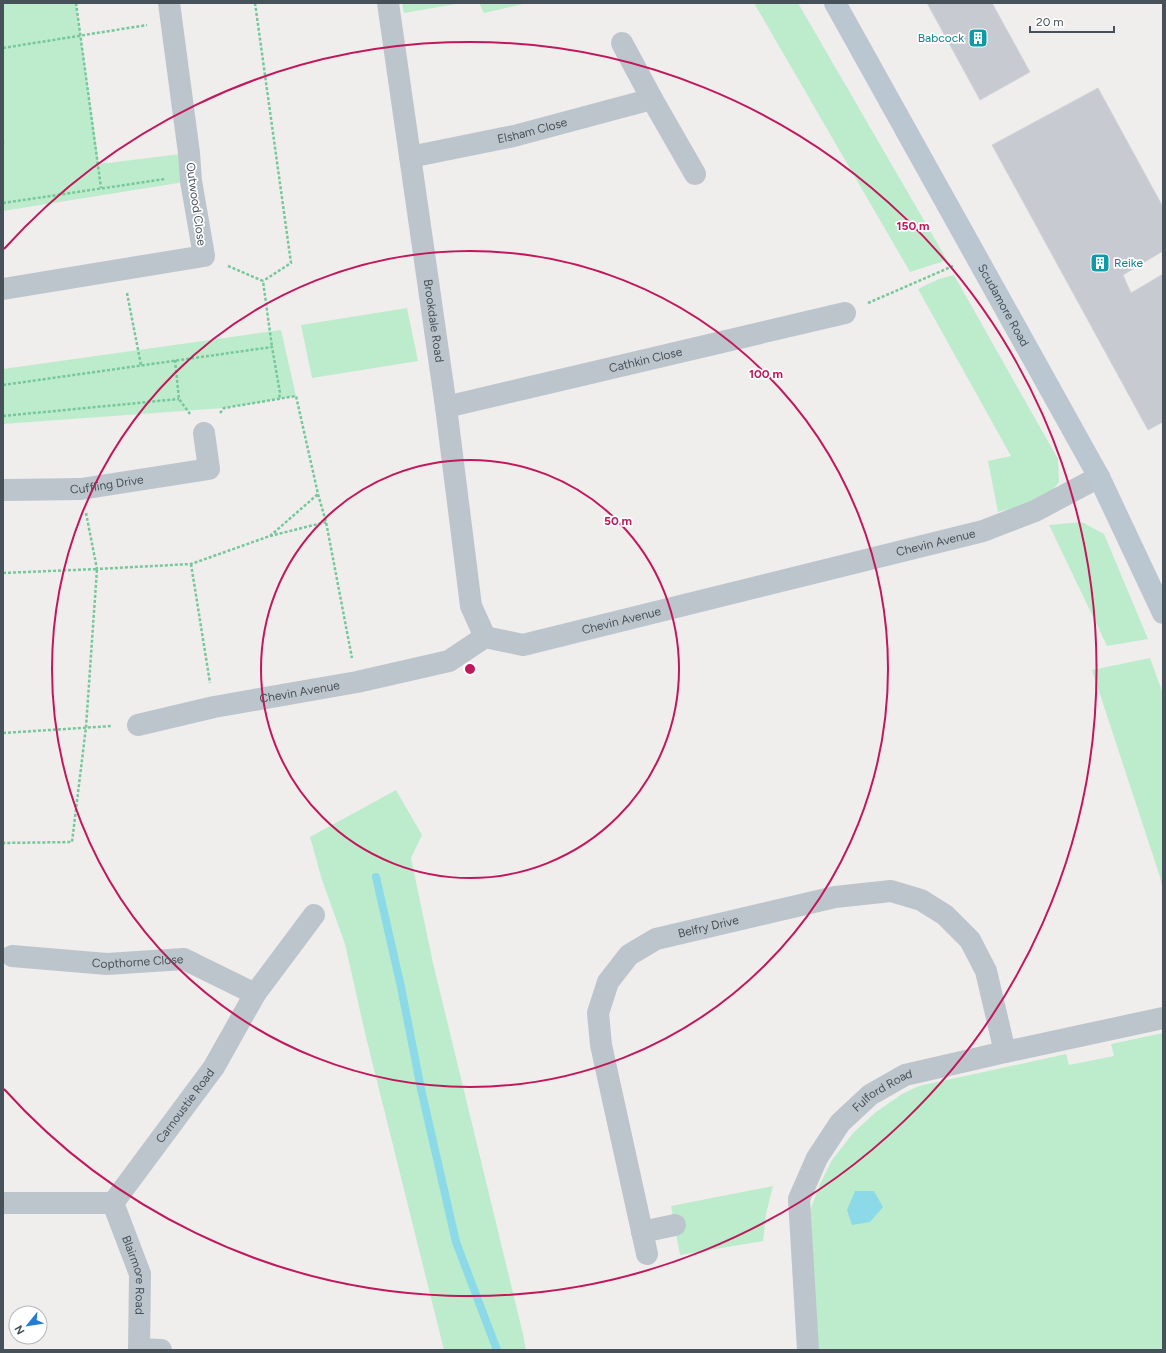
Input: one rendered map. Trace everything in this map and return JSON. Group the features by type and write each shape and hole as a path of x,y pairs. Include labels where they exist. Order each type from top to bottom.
{"street":[{"name":"Brookdale Road","path":"388,3 446,407 472,606 485,637"},
{"name":"Scudamore Road","path":"835,3 1100,477 1163,613"},
{"name":"Outwood Close","path":"3,289 204,256 191,174 170,12"},
{"path":"622,43 695,174"},
{"name":"Elsham Close","path":"410,157 514,136 652,98"},
{"name":"Cathkin Close","path":"446,407 845,313"},
{"name":"Cuffling Drive","path":"3,490 81,489 209,469 204,433"},
{"name":"Chevin Avenue","path":"138,725 214,707 357,682 450,661 485,637 523,645 983,531 1035,511 1100,477"},
{"name":"Belfry Drive","path":"647,1254 601,1045 598,1013 608,982 629,955 656,938 835,898 891,891 921,900 945,915 970,940 986,971 1006,1052"},
{"name":"Carnoustie Road","path":"113,1203 214,1067 255,994 314,915"},
{"name":"Copthorne Close","path":"12,956 107,964 184,959 255,994"},
{"name":"Fulford Road","path":"808,1350 799,1199 817,1158 840,1123 870,1096 905,1075 1163,1018"},
{"path":"3,1203 113,1203"},
{"name":"Blairmore Road","path":"113,1203 140,1274 139,1349"},
{"path":"642,1232 675,1225"},
{"path":"139,1349 161,1350"}],"path":[{"path":"76,3 101,188"},
{"path":"255,3 291,263 263,281"},
{"path":"3,48 80,36 170,12"},
{"path":"3,203 191,174"},
{"path":"204,256 263,281"},
{"path":"845,313 976,256"},
{"path":"123,269 141,366"},
{"path":"263,281 280,393 279,399"},
{"path":"3,385 272,347"},
{"path":"175,360 179,400 204,433 224,408 296,396 318,494 326,522 357,682"},
{"path":"3,416 179,400"},
{"path":"3,843 72,842 86,727 97,569 81,489"},
{"path":"270,536 318,494"},
{"path":"3,573 191,564 270,536 326,522"},
{"path":"191,564 214,707"},
{"path":"3,733 138,725"}],"green space":[{"path":"3,3 76,3 99,164 189,153 191,181 3,211"},
{"path":"402,3 462,3 404,13"},
{"path":"479,3 527,3 484,13"},
{"path":"754,3 798,3 947,260 910,272"},
{"path":"954,275 1058,459 1059,482 1047,497 998,512 988,461 1011,456 918,289 939,279"},
{"path":"407,308 418,361 312,378 301,325"},
{"path":"281,330 296,396 224,408 3,424 3,369"},
{"path":"1082,522 1104,534 1148,639 1107,646 1049,525"},
{"path":"1150,658 1163,694 1163,891 1160,877 1092,670"},
{"path":"396,790 422,835 411,858 433,963 526,1350 444,1350 365,1033 345,944 322,880 310,837"},
{"path":"1163,1033 1163,1350 815,1350 808,1216 820,1184 832,1160 853,1133 876,1112 902,1094 919,1086 1066,1054 1069,1065 1114,1056 1111,1044"},
{"path":"773,1186 766,1214 763,1241 680,1255 671,1206"}],"water":[{"path":"855,1191 874,1191 883,1207 870,1222 852,1225 847,1210"}],"building":[{"name":"Babcock","path":"927,3 992,3 1030,72 980,100"},
{"name":"Reike","path":"1098,88 1163,207 1163,251 1123,275 1131,293 1163,274 1163,422 1148,430 992,145"}],"waterway":[{"path":"376,877 401,987 421,1089 456,1242 497,1350"}],"place":[{"name":"Babcock","path":"978,38"},
{"name":"Reike","path":"1100,263"}]}
